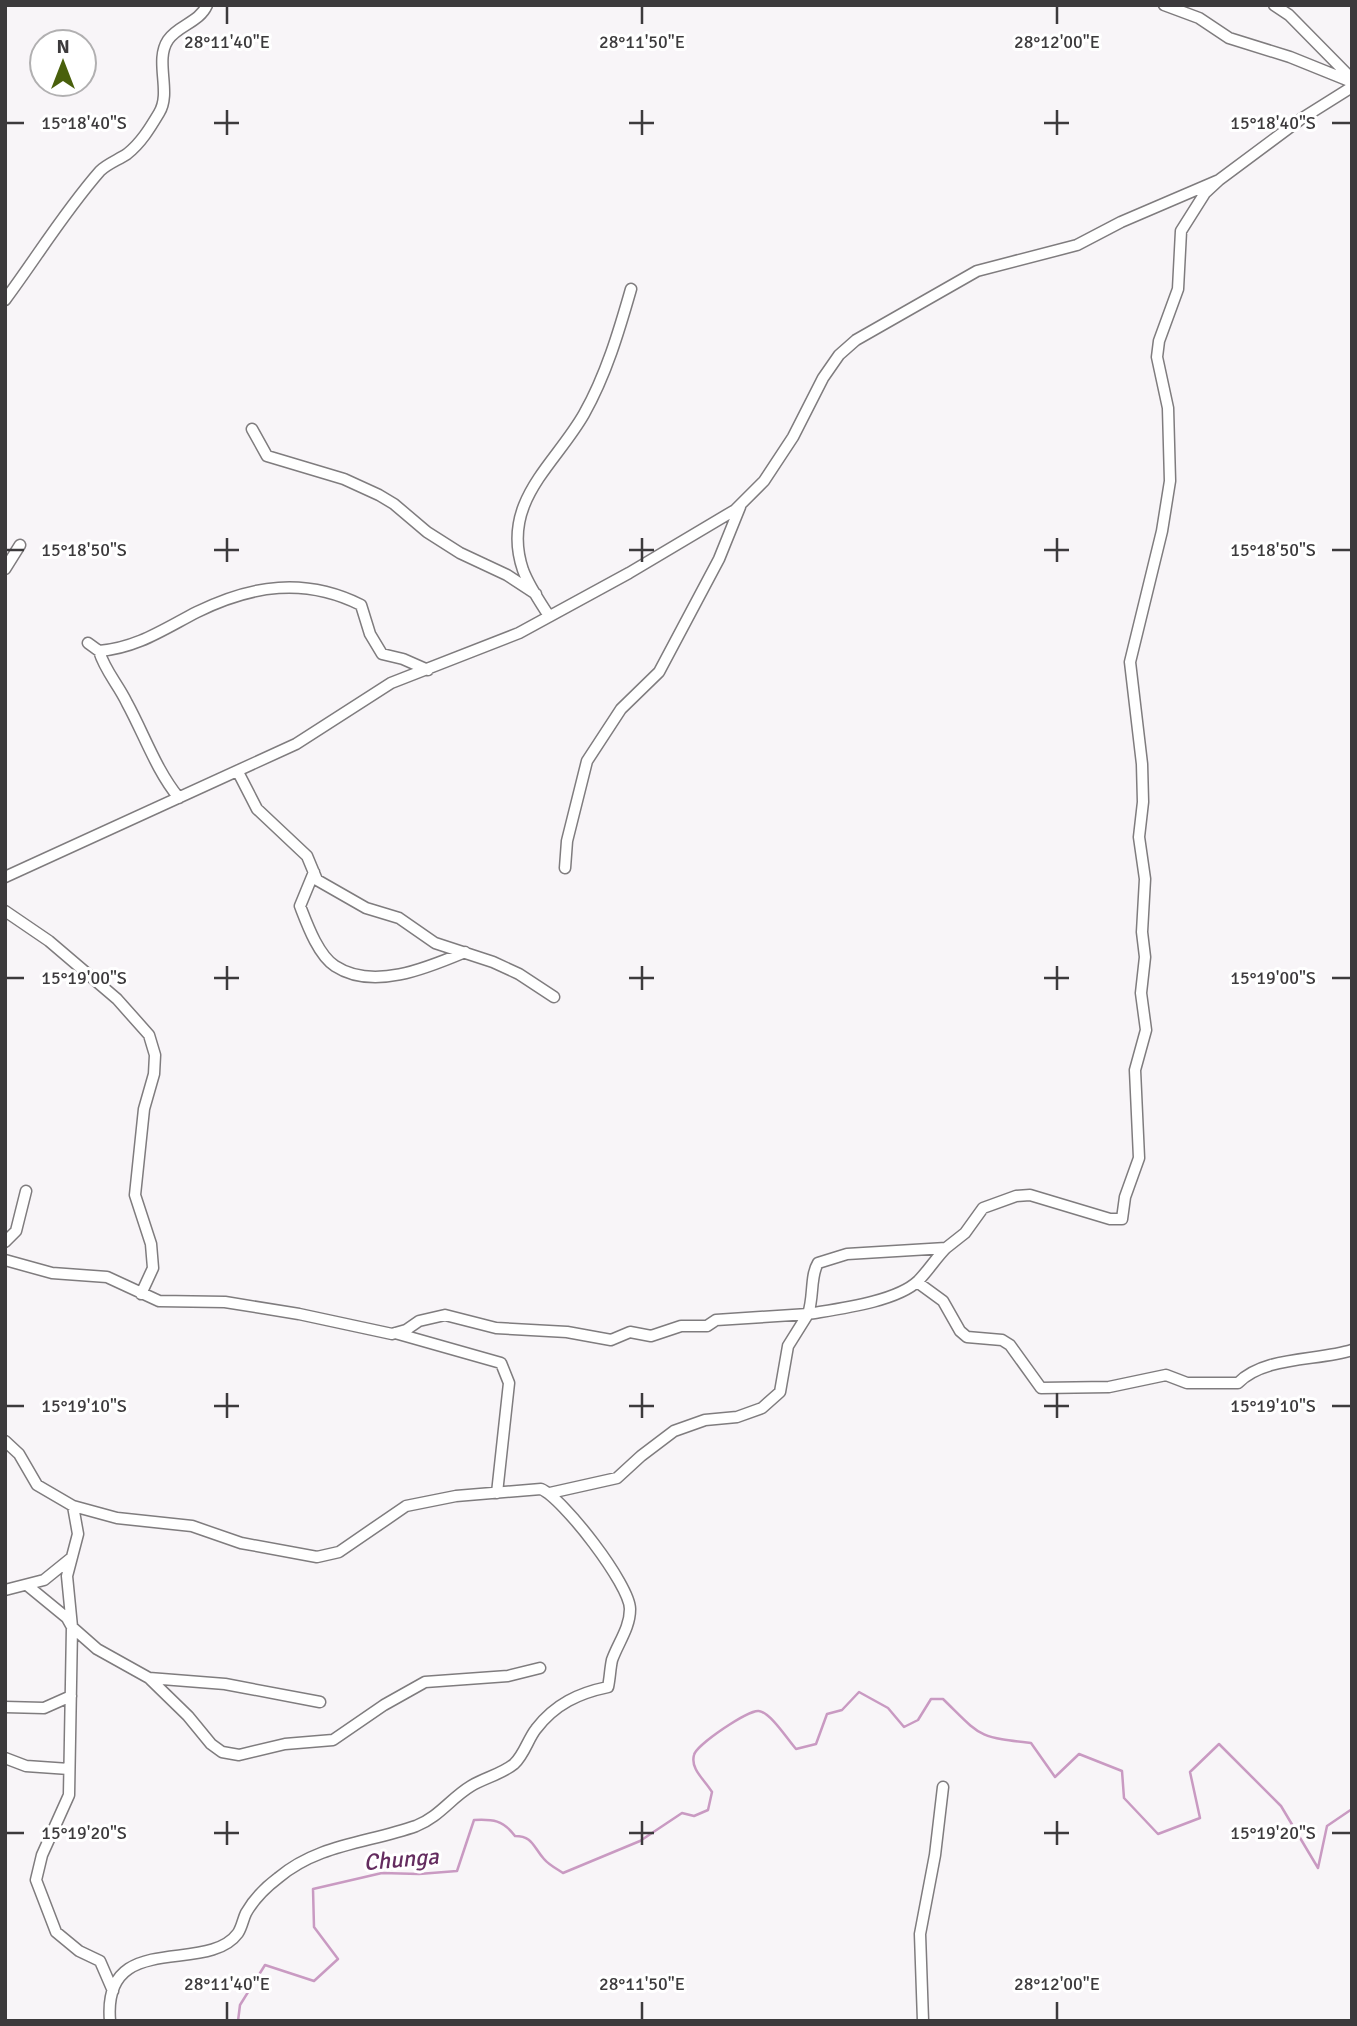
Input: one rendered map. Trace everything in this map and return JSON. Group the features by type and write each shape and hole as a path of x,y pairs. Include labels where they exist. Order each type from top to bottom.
{"street":[{"path":"5,300 54,228 101,170 127,154 145,137 150,124 161,112 164,80 162,55 168,40 195,21 207,5"},
{"path":"1164,5 1199,19 1229,38 1290,57 1352,83"},
{"path":"1274,5 1289,15 1352,83"},
{"path":"395,1333 419,1321 445,1315 496,1328 568,1332 611,1340 630,1332 651,1336 681,1326 707,1326 716,1320 808,1314 882,1298 917,1282 946,1248 965,1233 983,1208 1016,1196 1030,1195 1110,1219 1122,1219 1125,1197 1139,1158 1135,1070 1146,1030 1141,993 1145,957 1142,932 1145,879 1139,837 1143,802 1142,764 1130,662 1162,531 1170,481 1168,408 1157,357 1159,341 1178,289 1181,231 1205,193 1219,180 1352,83"},
{"path":"5,877 296,744 391,683 519,633 650,561 741,505 764,481 793,437 831,366 856,340 977,271 1077,245 1121,222 1219,180"},
{"path":"549,616 523,571 518,526 532,486 583,416 591,400 617,340 631,289"},
{"path":"252,429 267,456 344,479 379,495 427,532 507,575 536,594"},
{"path":"565,868 567,841 587,761 621,709 659,672 719,559 741,505"},
{"path":"5,569 20,545"},
{"path":"99,651 123,649 145,641 225,601 280,586 316,587 361,605 370,634 382,654 403,659 428,670"},
{"path":"88,643 99,651 104,668 124,697 165,782 178,797"},
{"path":"238,772 257,809 307,856 314,873 324,884 366,908 399,918 435,943 519,974 554,997"},
{"path":"314,873 300,906 318,944 333,965 354,975 384,978 464,952"},
{"path":"5,911 49,941 117,999 149,1035 155,1055 154,1074 144,1108 135,1195 151,1244 153,1268 141,1294"},
{"path":"5,1242 16,1231 26,1191"},
{"path":"550,1493 617,1478 674,1431 698,1422 737,1417 762,1408 780,1392 788,1346 808,1314 814,1297 813,1270 818,1263 847,1254 946,1248"},
{"path":"5,1260 52,1273 107,1277 159,1301 225,1302 265,1308 395,1333 501,1363 509,1383 497,1493"},
{"path":"917,1282 943,1301 960,1331 967,1336 1002,1340 1010,1345 1041,1388 1109,1387 1166,1375 1187,1382 1238,1383 1244,1377 1268,1367 1352,1350"},
{"path":"5,1441 19,1454 37,1485 73,1506 117,1518 192,1526 250,1546 317,1557 340,1552 406,1506 456,1496 541,1489 550,1493 569,1513 627,1593 629,1620 611,1663 608,1687 570,1697 536,1729 514,1764 463,1791 434,1817 404,1829 312,1855 281,1875 258,1896 238,1933 222,1946 159,1956 132,1968 118,1979 113,1991 110,2021"},
{"path":"73,1506 78,1534 67,1576 72,1627 69,1795 42,1855 36,1880 55,1932 79,1951 100,1961 113,1991"},
{"path":"5,1590 44,1580 71,1559"},
{"path":"28,1586 67,1618 72,1627 106,1656 149,1678 188,1716 211,1744 222,1752 239,1755 285,1744 333,1740 384,1705 425,1682 508,1675 540,1668"},
{"path":"149,1678 198,1681 320,1702"},
{"path":"5,1707 44,1708 71,1696"},
{"path":"5,1758 26,1766 69,1769"},
{"path":"923,2021 920,1934 923,1903 935,1855 943,1787"}],"waterway":[{"name":"Chunga","path":"238,2021 240,2005 265,1965 314,1981 338,1959 314,1927 313,1889 382,1873 457,1871 474,1820 492,1820 502,1824 515,1836 526,1838 546,1861 563,1873 640,1841 682,1813 694,1816 708,1810 712,1792 696,1770 694,1755 713,1736 753,1712 759,1711 769,1716 796,1749 816,1744 827,1714 842,1710 859,1692 888,1708 904,1727 918,1720 931,1699 943,1699 981,1733 999,1739 1031,1743 1055,1777 1079,1754 1122,1771 1124,1798 1158,1834 1200,1818 1190,1772 1219,1744 1281,1806 1318,1868 1327,1826 1352,1809"}]}
